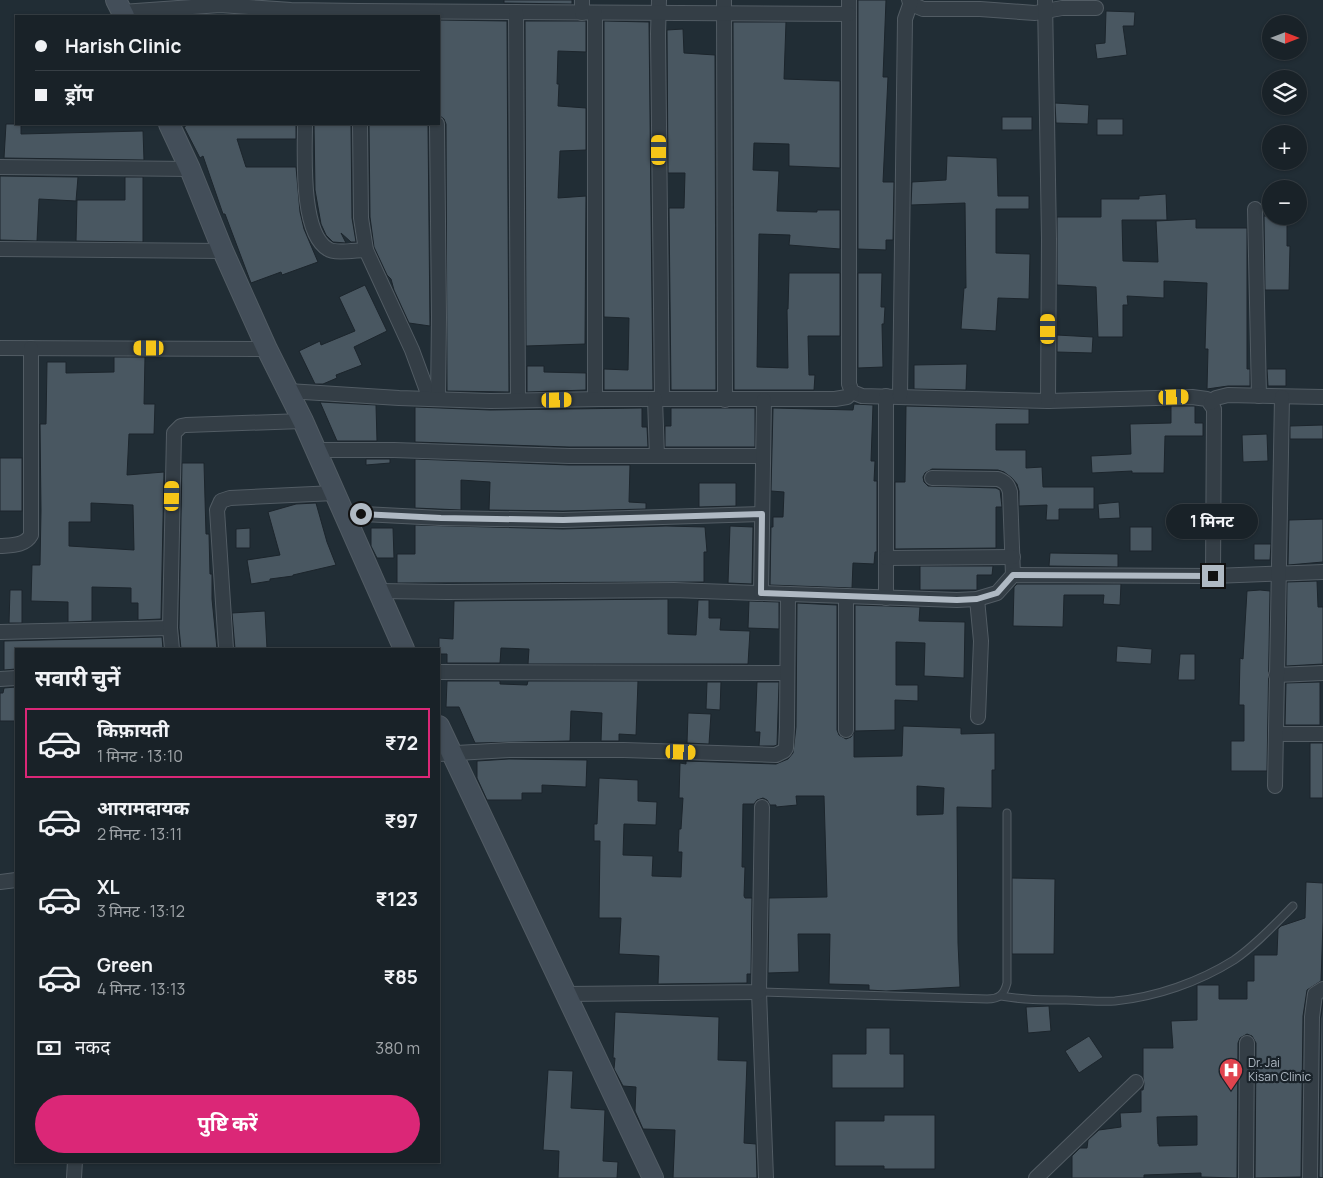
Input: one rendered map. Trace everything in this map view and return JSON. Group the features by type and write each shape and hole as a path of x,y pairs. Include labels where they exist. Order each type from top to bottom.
{"street":[{"path":"886,598 905,19 910,1 923,9 980,5 1035,13 1046,6 1096,8"},
{"path":"121,10 236,3 296,9 353,9 436,14 480,6 516,12 659,6 849,7 849,384 852,392 862,396 1048,401 1192,396 1206,399 1214,409 1213,576"},
{"path":"657,456 659,6"},
{"path":"1046,6 1049,239 1048,401"},
{"path":"724,7 725,400"},
{"path":"586,8 595,399"},
{"path":"516,12 518,400"},
{"path":"170,125 223,251 267,349 316,450 404,648"},
{"path":"305,125 305,190 307,204 318,237 327,249 333,251 366,250"},
{"path":"360,125 361,218 366,250 434,399"},
{"path":"434,399 439,317 437,125"},
{"path":"0,167 190,169"},
{"path":"1256,209 1259,396"},
{"path":"0,249 223,251"},
{"path":"0,348 267,349"},
{"path":"0,546 23,543 28,540 30,535 31,348"},
{"path":"288,392 434,399 764,400 836,399 847,396 852,392"},
{"path":"1211,403 1216,398 1228,395 1323,397"},
{"path":"1275,786 1282,397"},
{"path":"761,593 764,400"},
{"path":"172,648 170,628 172,440 176,428 186,425 302,421"},
{"path":"316,450 394,450 569,456 763,456"},
{"path":"379,590 448,592 647,589 886,598 977,599 997,593 1013,575 1010,492 1008,486 1004,481 998,479 932,478"},
{"path":"226,648 217,510 221,502 230,498 335,493"},
{"path":"344,513 441,518 563,520 762,514"},
{"path":"886,558 1013,557"},
{"path":"1013,575 1213,576 1323,572"},
{"path":"445,754 509,750 624,750 776,755 786,748 788,594"},
{"path":"846,596 846,730"},
{"path":"977,599 981,641 978,717"},
{"path":"0,632 170,628"},
{"path":"440,672 787,673"},
{"path":"1276,675 1323,673"},
{"path":"0,679 15,678"},
{"path":"440,731 445,754 566,994 653,1178"},
{"path":"1276,734 1323,734"},
{"path":"762,807 759,992 766,1178"},
{"path":"0,882 15,880"},
{"path":"1310,1178 1313,1002 1315,994 1323,989"},
{"path":"566,994 759,992"},
{"path":"1246,1178 1247,1043"},
{"path":"1040,1177 1136,1082"},
{"path":"74,1178 75,1163"}],"lane":[{"path":"759,992 987,999 995,999 1001,996 1005,991 1007,983 1007,813"},
{"path":"1001,996 1026,1000 1114,1001 1162,991 1191,981 1235,959 1293,906"}],"building":[{"path":"504,0 572,0 572,4 504,3"},
{"path":"858,0 886,0 883,77 888,77 883,182 894,182 893,240 886,240 886,250 858,249"},
{"path":"1106,11 1135,12 1134,26 1123,26 1127,55 1097,59 1095,44 1105,43"},
{"path":"440,20 507,21 509,392 447,391 446,124 440,116"},
{"path":"525,21 586,21 586,52 558,51 557,84 559,84 558,106 586,108 586,150 560,151 558,198 586,196 585,344 526,346"},
{"path":"604,21 649,22 653,390 604,390 604,369 628,370 629,318 604,317"},
{"path":"733,22 786,22 784,79 840,81 840,168 789,166 789,144 754,143 753,170 779,171 777,211 817,212 817,210 840,210 840,249 789,245 790,235 759,234 757,367 788,368 787,309 789,273 840,273 840,336 808,336 809,375 815,375 814,390 734,390"},
{"path":"683,29 684,53 715,55 716,390 671,390 669,208 684,208 685,173 668,173 667,30"},
{"path":"1055,103 1089,105 1088,124 1056,123"},
{"path":"1002,117 1032,117 1032,130 1002,130"},
{"path":"1097,119 1123,119 1123,135 1097,135"},
{"path":"6,124 21,125 21,134 143,131 144,160 4,158"},
{"path":"187,125 296,125 296,139 237,139 246,167 296,167 300,212 304,229 318,262 282,275 281,272 251,283 225,214 223,214 203,156 200,158 184,127"},
{"path":"314,125 351,125 352,218 356,242 351,242 341,233 346,243 333,242 326,235 321,224 315,190"},
{"path":"369,125 428,125 430,326 409,323 391,279 387,275 374,247 370,217"},
{"path":"947,156 997,158 998,196 1029,196 1029,209 996,209 996,253 1030,254 1029,299 998,298 996,331 961,329 964,288 966,288 965,203 911,205 912,182 946,180"},
{"path":"0,176 78,177 76,201 39,199 37,241 0,240"},
{"path":"125,177 143,177 143,242 76,241 77,200 125,200"},
{"path":"1166,194 1167,220 1122,220 1123,261 1158,262 1156,221 1196,219 1196,228 1247,228 1247,369 1250,369 1250,386 1228,386 1207,389 1208,349 1205,349 1207,283 1164,281 1164,298 1127,296 1128,305 1123,305 1123,337 1098,337 1096,287 1057,285 1057,217 1101,217 1101,199 1139,199 1139,196"},
{"path":"1264,225 1287,225 1287,246 1290,246 1289,290 1265,290"},
{"path":"858,273 882,273 881,307 885,307 884,324 882,324 883,367 858,368"},
{"path":"365,285 387,331 354,347 362,365 336,375 337,378 323,384 315,384 299,351 320,341 321,345 355,331 339,297"},
{"path":"1057,335 1093,337 1092,353 1057,352"},
{"path":"114,357 145,357 144,404 155,404 154,434 129,434 127,475 164,472 161,619 138,620 138,603 131,603 131,588 92,587 92,621 68,622 68,602 31,601 32,565 40,565 40,424 46,424 47,362 66,362 66,373 114,372","holes":["91,503 133,505 134,550 69,546 69,522 91,522"]},
{"path":"967,364 966,390 914,389 914,365"},
{"path":"527,366 544,366 544,372 586,373 586,390 527,392"},
{"path":"1267,369 1286,369 1286,386 1268,386"},
{"path":"320,402 376,405 377,441 337,441"},
{"path":"854,404 873,405 871,461 875,461 874,481 877,481 877,552 875,552 874,564 853,563 852,588 770,585 771,527 773,527 773,517 783,517 784,492 771,491 773,408 853,410"},
{"path":"906,406 1029,409 1029,424 996,424 996,450 1026,450 1026,468 1042,467 1043,487 1094,487 1094,509 1059,509 1059,520 1046,520 1047,505 1019,506 1017,484 1004,472 998,470 932,469 925,473 923,477 924,482 928,486 996,488 1000,490 1002,507 996,507 996,548 895,549 895,482 905,482"},
{"path":"1171,406 1195,406 1195,423 1203,423 1203,436 1165,436 1164,473 1132,473 1132,471 1092,473 1091,456 1131,454 1130,424 1171,423"},
{"path":"415,407 490,410 642,408 642,427 647,427 648,447 569,447 415,442"},
{"path":"671,408 755,408 755,447 665,447 665,426 671,426"},
{"path":"1323,425 1323,439 1290,439 1290,426"},
{"path":"1267,434 1268,461 1243,462 1242,435"},
{"path":"0,458 22,458 22,511 0,511"},
{"path":"366,459 390,459 390,463 366,465"},
{"path":"415,459 569,465 630,465 629,502 646,503 646,509 489,510 490,482 461,480 461,510 415,508"},
{"path":"182,463 204,463 206,534 209,534 210,574 212,574 212,599 217,648 181,648 179,628"},
{"path":"699,483 736,483 736,506 699,507"},
{"path":"1119,502 1120,518 1099,519 1098,504"},
{"path":"316,503 327,542 336,565 251,584 247,560 280,555 268,512 296,504"},
{"path":"1323,519 1323,562 1288,565 1289,520"},
{"path":"415,525 563,529 666,526 705,527 707,552 704,552 704,582 397,583 397,554 415,554"},
{"path":"730,526 753,527 752,584 728,583"},
{"path":"1130,527 1152,527 1152,551 1130,551"},
{"path":"250,528 250,548 236,548 236,529"},
{"path":"371,528 393,528 394,558 377,558 371,546"},
{"path":"1254,544 1271,544 1270,560 1254,560"},
{"path":"1050,553 1118,554 1118,567 1049,566"},
{"path":"920,566 993,566 992,575 977,575 977,590 920,590"},
{"path":"1317,581 1318,607 1323,607 1323,664 1286,666 1287,582"},
{"path":"1017,584 1121,584 1120,605 1103,604 1104,595 1064,595 1063,627 1013,626 1014,587"},
{"path":"10,590 22,590 22,623 9,623"},
{"path":"1247,591 1270,591 1267,771 1231,771 1231,741 1244,741 1244,705 1239,705 1240,658 1243,659"},
{"path":"668,599 668,634 696,635 698,600 709,600 709,618 721,618 720,630 750,631 748,664 528,664 529,649 501,648 500,663 447,663 447,654 440,654 439,638 453,639 454,601"},
{"path":"749,601 779,602 779,629 748,628"},
{"path":"797,603 837,605 837,730 839,735 846,739 851,737 854,732 854,757 902,756 903,726 961,728 961,734 995,733 995,770 992,770 992,808 957,807 960,987 886,991 869,990 869,985 829,984 830,934 798,934 799,972 768,973 769,898 827,897 824,796 796,796 797,805 776,807 776,805 770,805 763,798 757,800 754,804 743,804 742,867 745,867 744,896 745,898 752,898 751,974 747,974 747,983 658,984 659,956 619,954 621,918 599,918 600,841 594,841 594,824 597,824 599,778 638,780 638,801 657,802 656,825 624,824 623,855 653,856 652,876 681,877 682,852 678,852 683,798 679,798 680,763 686,764 686,761 776,764 788,759 793,753 796,727","holes":["917,786 944,788 943,814 917,815"]},
{"path":"855,605 920,607 919,621 965,622 964,678 924,676 925,643 896,642 896,685 918,685 918,701 895,700 895,730 855,731"},
{"path":"265,611 267,648 235,648 232,613"},
{"path":"162,637 163,648 15,648 15,669 4,670 4,641"},
{"path":"1117,646 1152,649 1151,664 1116,662"},
{"path":"1180,654 1195,654 1195,680 1178,680"},
{"path":"447,681 500,681 500,684 527,685 528,681 638,681 636,735 619,734 619,741 601,741 602,713 571,711 570,741 475,743 459,707 446,707"},
{"path":"707,682 721,682 720,710 706,709"},
{"path":"757,682 779,682 777,745 774,746 759,746 760,732 755,732"},
{"path":"1320,682 1320,725 1285,725 1286,683"},
{"path":"15,687 15,721 0,721 0,693 3,693 4,688"},
{"path":"688,713 711,714 709,744 687,743"},
{"path":"1310,743 1323,743 1323,798 1310,798"},
{"path":"509,759 587,760 586,787 542,785 542,793 522,793 522,800 487,800 477,778 477,761"},
{"path":"1012,878 1055,879 1054,954 1012,954"},
{"path":"1306,882 1323,883 1321,981 1307,990 1303,1016 1301,1177 1255,1178 1256,1043 1252,1036 1247,1034 1240,1038 1238,1043 1237,1178 1201,1177 1201,1173 1144,1175 1144,1178 1072,1178 1072,1156 1080,1148 1087,1148 1088,1140 1099,1130 1121,1127 1120,1113 1141,1112 1141,1090 1143,1090 1144,1084 1143,1048 1173,1048 1171,1021 1197,1020 1197,985 1219,985 1219,999 1247,999 1247,981 1254,981 1254,955 1277,955 1278,929 1281,926 1305,918","holes":["1197,1116 1197,1145 1159,1146 1157,1117"]},
{"path":"1323,1000 1323,1178 1319,1177 1321,1018"},
{"path":"1049,1006 1051,1031 1028,1033 1026,1007"},
{"path":"615,1012 719,1017 718,1060 747,1061 744,1143 756,1144 757,1178 673,1178 675,1130 643,1129 635,1111 636,1087 623,1086 614,1069"},
{"path":"866,1028 890,1028 890,1054 904,1054 904,1088 832,1088 832,1054 866,1054"},
{"path":"1089,1036 1103,1057 1079,1073 1065,1051"},
{"path":"548,1070 573,1071 571,1108 605,1110 603,1161 618,1162 617,1178 558,1178 559,1151 543,1150"},
{"path":"884,1115 935,1115 935,1169 884,1169 884,1166 835,1166 835,1121 884,1121"}],"place":[{"name":"Dr. Jai Kisan Clinic","path":"1231,1091"}],"route":[{"path":"361,514 441,518 563,520 762,514 761,593 957,600 977,599 997,593 1013,575 1213,576"}]}
